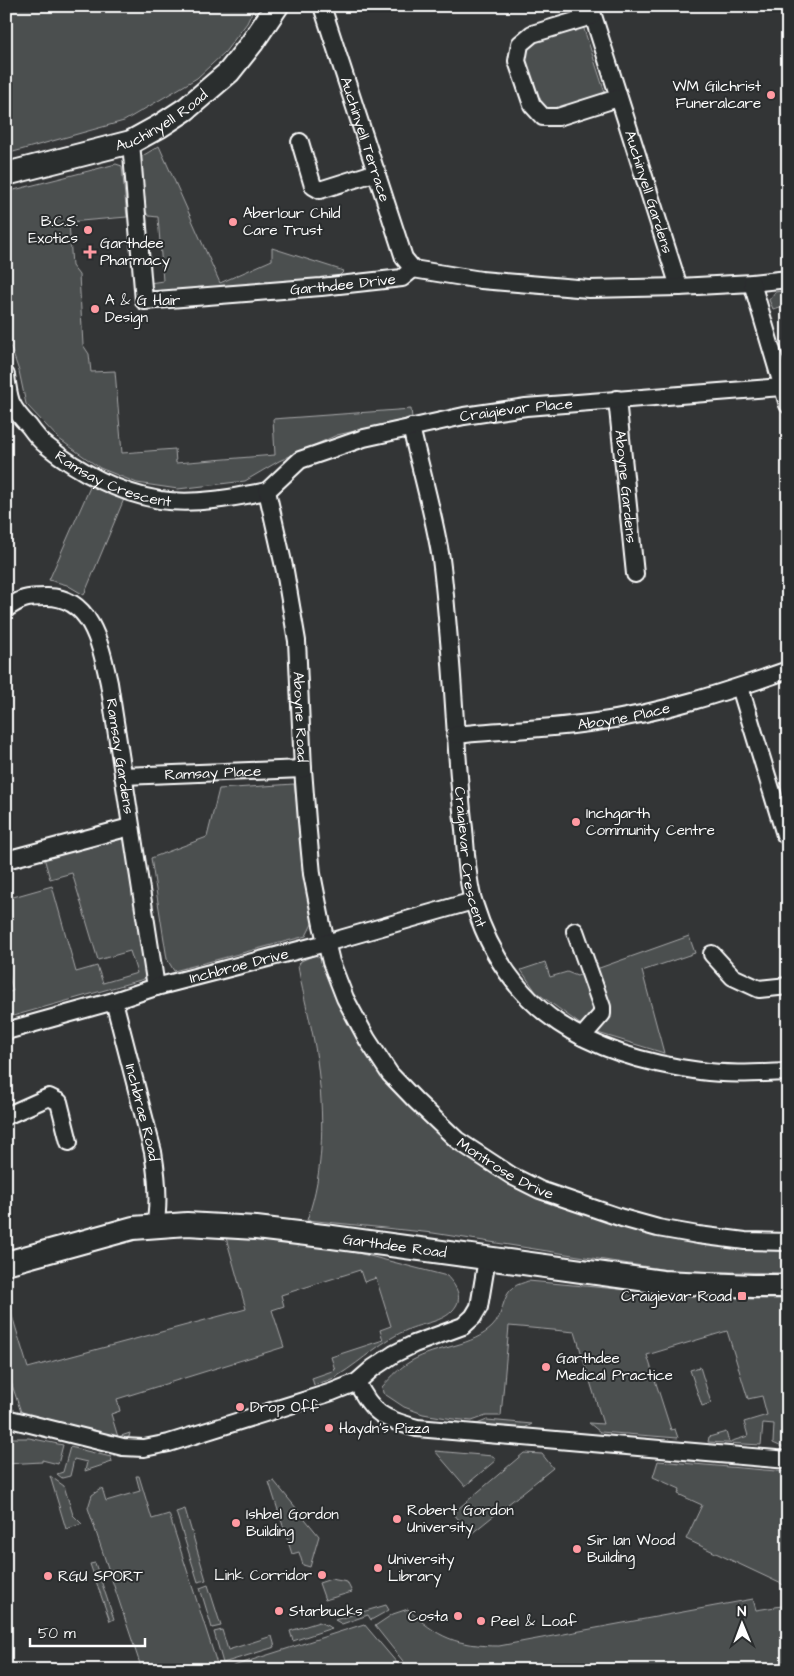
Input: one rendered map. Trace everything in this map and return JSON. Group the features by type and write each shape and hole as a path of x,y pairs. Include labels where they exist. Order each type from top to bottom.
{"street":[{"name":"Auchinyell Road","path":"6,174 131,142 160,126 186,109 229,72 252,43 277,6"},
{"name":"Auchinyell Terrace","path":"322,6 378,172 404,258 413,269"},
{"name":"Auchinyell Gardens","path":"618,98 558,117 543,117 532,105 518,61 520,44 532,34 591,11 679,287"},
{"name":"Garthdee Drive","path":"131,142 144,302 402,278 413,269 481,280 589,289 679,287 788,279"},
{"path":"300,142 313,186 320,190 378,172"},
{"path":"752,283 788,405"},
{"name":"Ramsay Crescent","path":"6,375 9,404 45,445 76,466 108,484 130,493 160,500 218,500 267,491"},
{"name":"Craigievar Place","path":"267,491 300,460 364,438 464,416 526,407 782,387"},
{"name":"Aboyne Gardens","path":"617,399 635,574"},
{"name":"Craigievar Crescent","path":"411,427 441,559 465,842 473,901 501,966 520,990 541,1011 582,1037 623,1055 653,1063 702,1071 788,1072"},
{"name":"Aboyne Road","path":"267,491 285,571 297,641 303,769 312,874 326,943"},
{"name":"Ramsay Gardens","path":"6,609 22,598 55,597 68,601 87,617 101,645 109,683 156,987"},
{"name":"Aboyne Place","path":"455,735 595,722 641,714 702,698 788,670"},
{"path":"740,686 785,835"},
{"name":"Ramsay Place","path":"123,776 303,769"},
{"path":"6,860 130,826"},
{"name":"Inchbrae Drive","path":"6,1030 114,1001 156,987 326,943 473,901"},
{"path":"575,931 602,1006 602,1014 582,1037"},
{"name":"Montrose Drive","path":"326,943 331,962 346,998 390,1074 457,1140 512,1176 540,1190 622,1218 658,1228 745,1241 788,1242"},
{"path":"712,954 733,977 759,989 788,986"},
{"name":"Inchbrae Road","path":"114,1001 156,1166 158,1212 155,1226"},
{"path":"6,1116 49,1097 59,1102 69,1142"},
{"name":"Garthdee Road","path":"6,1263 133,1228 187,1224 256,1228 359,1240 662,1282 788,1286"},
{"path":"6,1418 116,1446 144,1448 169,1443 332,1392 357,1382 373,1368 394,1354 414,1344 463,1326 473,1317 479,1306 487,1258"},
{"path":"357,1382 361,1392 375,1411 393,1421 417,1428 788,1460"}],"shaded area":[{"path":"6,6 255,6 247,23 225,52 197,78 124,121 6,154"},
{"path":"582,23 606,96 560,111 550,111 541,106 523,62 529,43"},
{"path":"159,146 220,283 272,260 272,248 344,271 336,279 165,295 155,292 149,283 163,281 158,217 149,216 144,210 139,158"},
{"path":"116,164 122,166 127,217 69,222 72,266 79,275 83,345 89,354 91,372 115,371 122,453 175,449 176,463 275,455 273,419 411,409 412,418 337,435 279,461 245,481 178,489 137,483 100,468 59,439 26,404 19,371 11,348 6,342 6,192"},
{"path":"788,290 788,305 773,309 769,300 775,292"},
{"path":"91,485 124,499 84,595 67,585 49,580"},
{"path":"294,784 313,922 306,936 174,971 167,959 151,858 207,837 219,789"},
{"path":"118,833 125,838 146,974 144,979 6,1018 6,993 13,991 6,966 6,899 52,886 76,972 97,966 103,983 137,973 130,951 98,960 72,873 50,879 43,854"},
{"path":"689,936 695,953 642,971 664,1053 588,1030 536,992 521,970 545,962 550,977 567,972 577,976"},
{"path":"315,955 324,961 394,1089 427,1122 550,1199 788,1248 788,1273 674,1271 433,1233 307,1220 313,1201 320,1161 322,1120 315,1048 298,966 301,961"},
{"path":"225,1234 285,1241 358,1253 447,1276 457,1290 458,1302 447,1315 399,1334 381,1344 336,1377 314,1385 312,1378 335,1370 331,1357 383,1340 380,1330 391,1326 376,1278 364,1282 360,1270 281,1295 284,1306 272,1310 284,1347 117,1399 120,1411 111,1414 118,1437 130,1433 129,1437 125,1439 22,1415 10,1379 6,1380 6,1296 28,1368 246,1309"},
{"path":"528,1281 663,1293 734,1296 742,1299 788,1299 788,1448 773,1443 774,1424 763,1423 761,1445 708,1442 709,1437 726,1432 729,1442 748,1436 744,1422 767,1415 762,1396 748,1399 727,1331 647,1355 671,1430 675,1429 678,1438 600,1432 589,1423 603,1424 575,1332 509,1326 501,1416 486,1416 472,1421 423,1414 404,1407 383,1393 382,1387 407,1364 426,1354 466,1342 492,1327 499,1317 510,1291 517,1285"},
{"path":"700,1367 711,1403 702,1406 690,1370"},
{"path":"487,1420 532,1424 521,1430 472,1426"},
{"path":"29,1438 63,1445 58,1464 42,1460 42,1462 6,1464 6,1439"},
{"path":"70,1447 111,1457 112,1462 85,1471 87,1462 74,1459 70,1476 62,1478 57,1474 63,1472"},
{"path":"435,1451 493,1456 496,1460 465,1486"},
{"path":"524,1453 542,1454 553,1468 471,1534 453,1513"},
{"path":"658,1461 788,1472 788,1587 686,1539 702,1505 678,1494 680,1489 653,1477"},
{"path":"50,1476 64,1486 73,1515 82,1524 66,1529"},
{"path":"136,1476 139,1476 152,1519 169,1514 219,1670 142,1670 88,1508 92,1495 102,1488 106,1501 140,1491"},
{"path":"274,1481 319,1536 310,1567 303,1565 299,1552 292,1554 269,1482"},
{"path":"185,1509 206,1580 198,1582 176,1512"},
{"path":"95,1563 114,1619 110,1621 90,1564"},
{"path":"331,1579 347,1582 352,1592 325,1600 319,1583"},
{"path":"208,1585 221,1626 212,1628 200,1588"},
{"path":"753,1599 756,1610 788,1605 788,1670 410,1670 375,1626 393,1614 408,1609 429,1627 449,1638 472,1644 499,1646"},
{"path":"386,1605 389,1610 371,1620 368,1615 342,1624 335,1620"},
{"path":"319,1622 332,1628 293,1641 290,1631"},
{"path":"364,1624 403,1670 221,1670"},
{"path":"222,1630 228,1650 272,1636 275,1647 223,1663 214,1632"}],"place":[{"name":"WM Gilchrist Funeralcare","path":"771,95"},
{"name":"Aberlour Child Care Trust","path":"233,222"},
{"name":"B.C.S. Exotics","path":"88,230"},
{"name":"Garthdee Pharmacy","path":"90,252"},
{"name":"A & G Hair Design","path":"95,309"},
{"name":"Inchgarth Community Centre","path":"576,822"},
{"name":"Craigievar Road","path":"742,1296"},
{"name":"Garthdee Medical Practice","path":"546,1367"},
{"name":"Drop Off","path":"240,1407"},
{"name":"Haydn's Pizza","path":"329,1428"},
{"name":"Robert Gordon University","path":"397,1519"},
{"name":"Ishbel Gordon Building","path":"236,1523"},
{"name":"Sir Ian Wood Building","path":"577,1549"},
{"name":"University Library","path":"378,1568"},
{"name":"Link Corridor","path":"322,1575"},
{"name":"RGU SPORT","path":"48,1576"},
{"name":"Starbucks","path":"279,1611"},
{"name":"Costa","path":"458,1616"},
{"name":"Peel & Loaf","path":"481,1621"}]}
